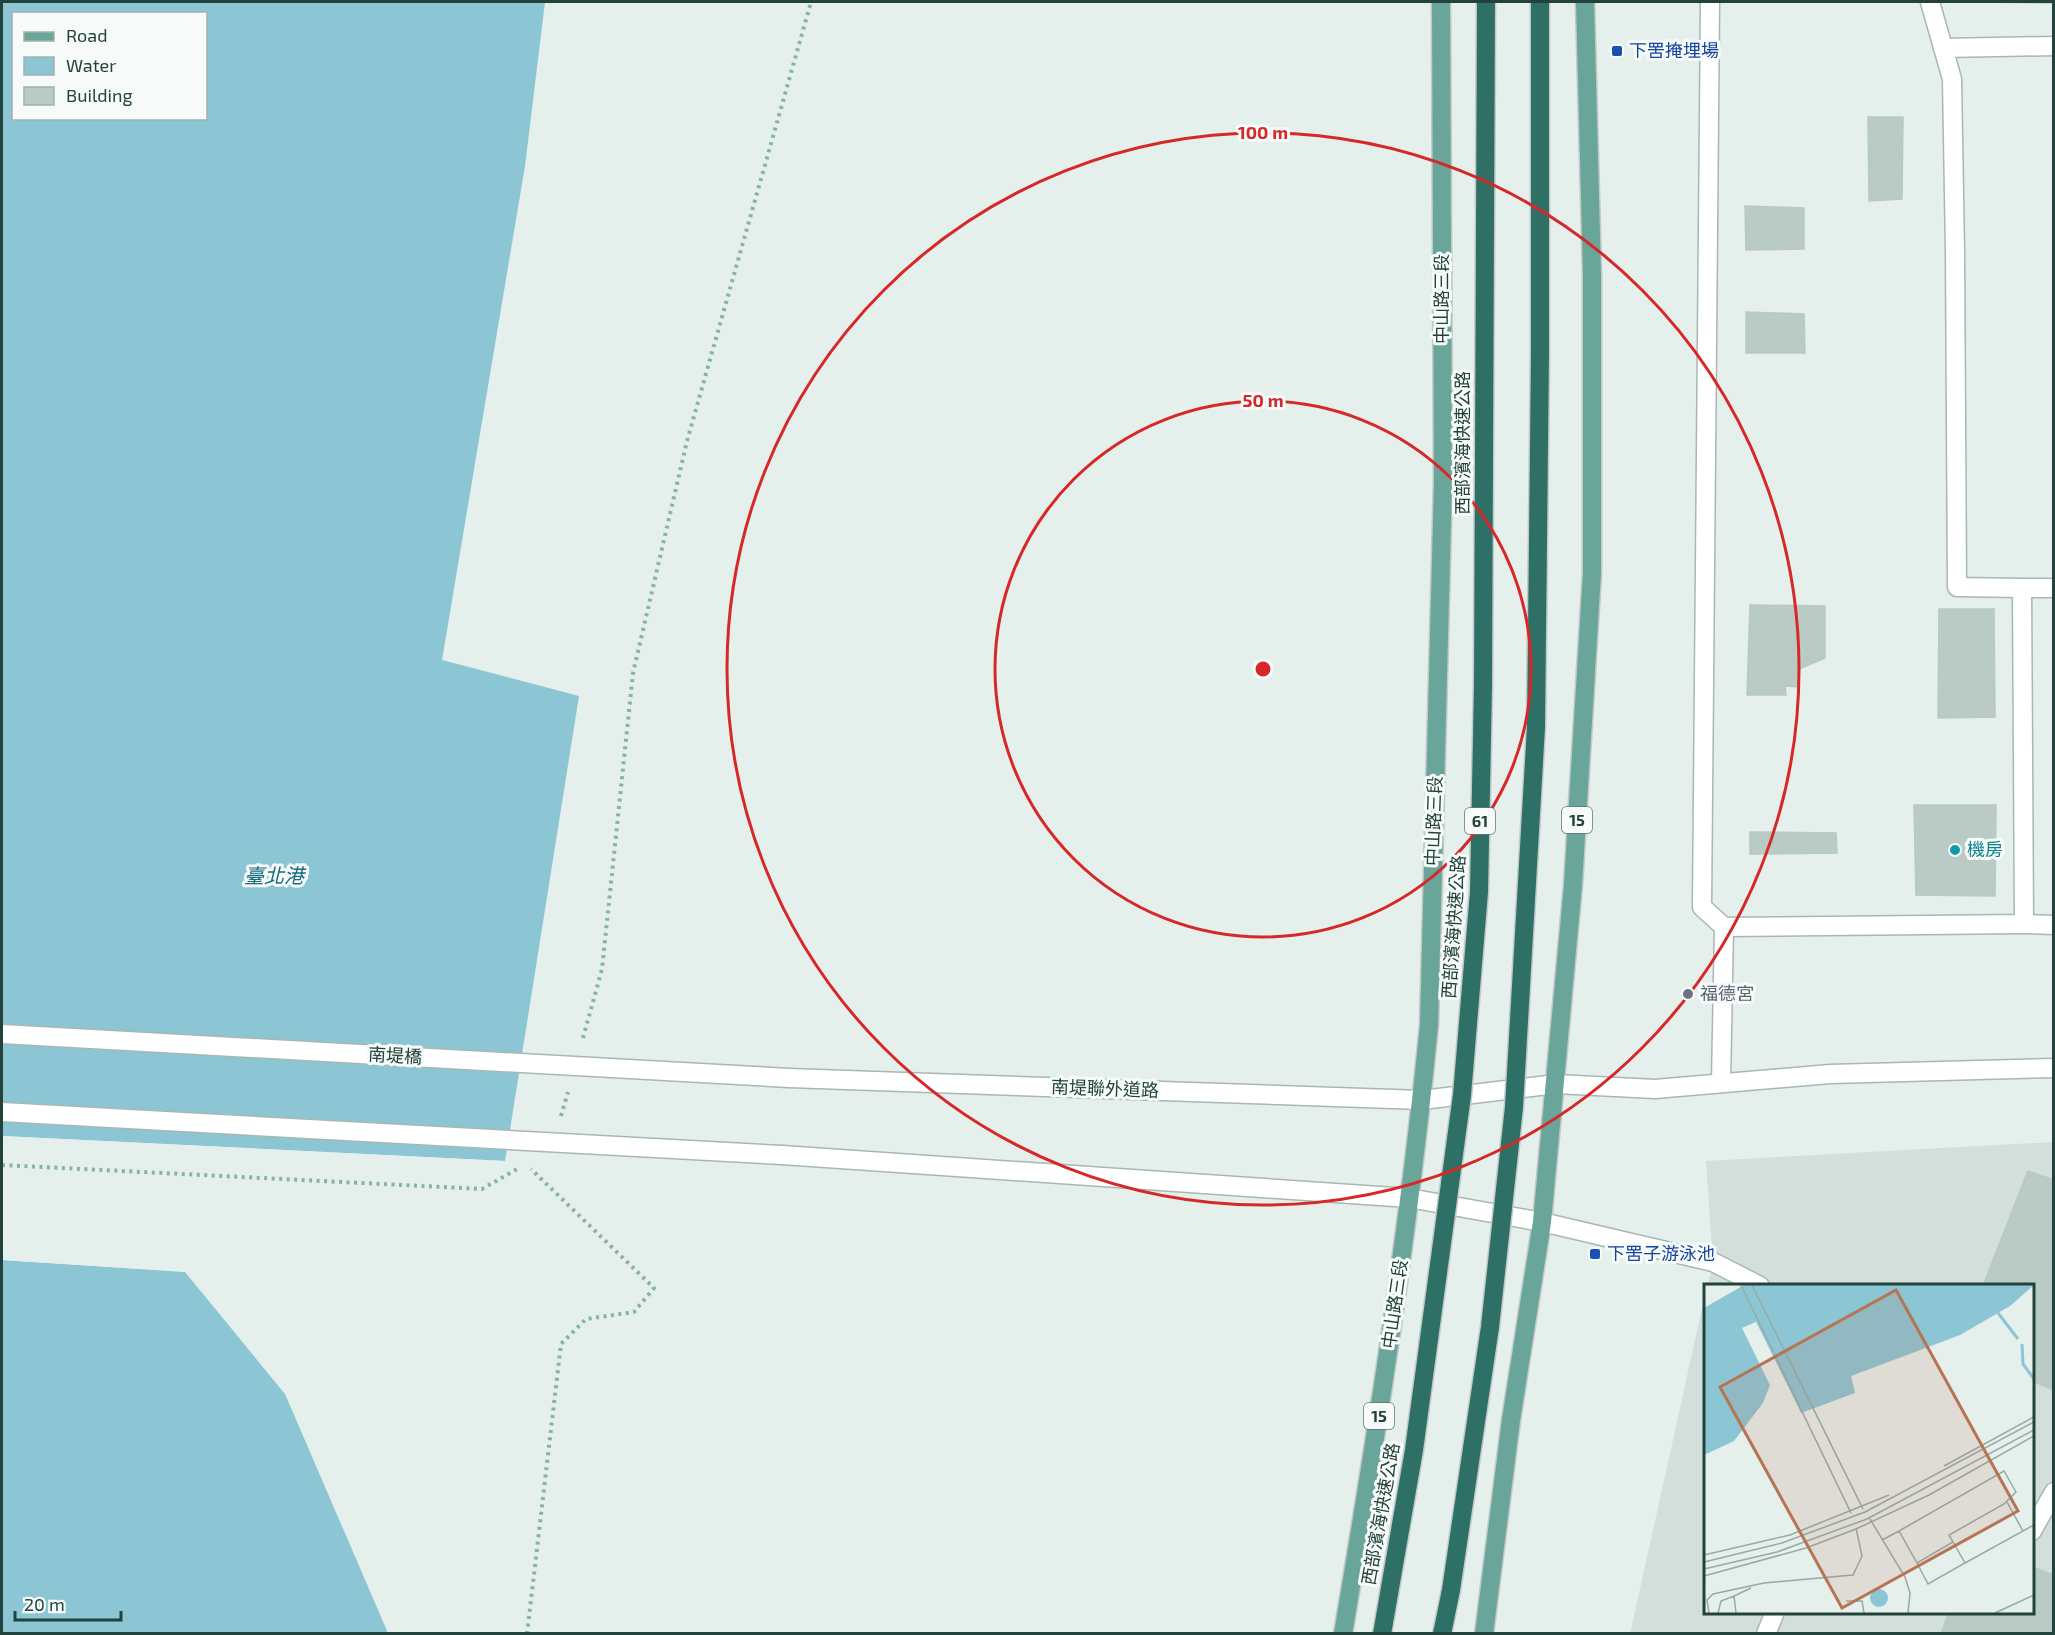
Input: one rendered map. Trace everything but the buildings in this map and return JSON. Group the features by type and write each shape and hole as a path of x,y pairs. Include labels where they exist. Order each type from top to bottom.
{"highway":[{"name":"西部濱海快速公路","path":"1382,1634 1414,1450 1462,1095 1479,892 1483,685 1486,2"},
{"path":"1442,1634 1451,1590 1490,1327 1516,1083 1536,727 1540,364 1540,2"}],"main road":[{"name":"中山路三段","path":"1343,1634 1381,1405 1422,1100 1429,1024 1443,482 1441,2"},
{"name":"15","path":"1484,1634 1511,1420 1542,1222 1573,885 1592,573 1592,274 1586,2"}],"street":[{"path":"1710,2 1702,907 1724,927 2054,925"},
{"path":"1930,2 1952,79 1957,587 2054,588"},
{"path":"1943,48 2054,46"},
{"path":"2022,588 2024,924"},
{"path":"1721,1083 1724,927"},
{"name":"南堤橋","path":"2,1034 789,1078"},
{"name":"南堤聯外道路","path":"789,1078 1422,1100 1556,1084 1655,1089 1830,1074 2054,1068"},
{"path":"2,1112 782,1155 1409,1198 1542,1222 1713,1262 1756,1284"},
{"path":"2034,1527 2054,1492"},
{"path":"1766,1634 1774,1614"}],"path":[{"path":"581,1047 602,969 633,673 687,441 811,2"},
{"path":"560,1119 569,1089"},
{"path":"2,1165 482,1189 526,1165 654,1288 634,1312 586,1319 561,1344 527,1634"}],"shaded area":[{"path":"2053,1142 2053,1633 1630,1634 1704,1300 1704,1614 2034,1614 2034,1284 1708,1284 1713,1262 1706,1161"}],"water":[{"name":"臺北港","path":"2,2 545,2 525,166 442,660 579,696 505,1161 2,1136"},
{"path":"2,1260 185,1272 285,1394 388,1633 2,1633"}],"pier":[{"path":"2,1136 505,1161 505,1164 2,1139"},
{"path":"2,1257 186,1269 189,1272 2,1260"}],"place":[{"name":"下罟掩埋場","path":"1617,51"},
{"name":"機房","path":"1955,850"},
{"name":"福德宮","path":"1688,994"},
{"name":"下罟子游泳池","path":"1595,1254"}]}
